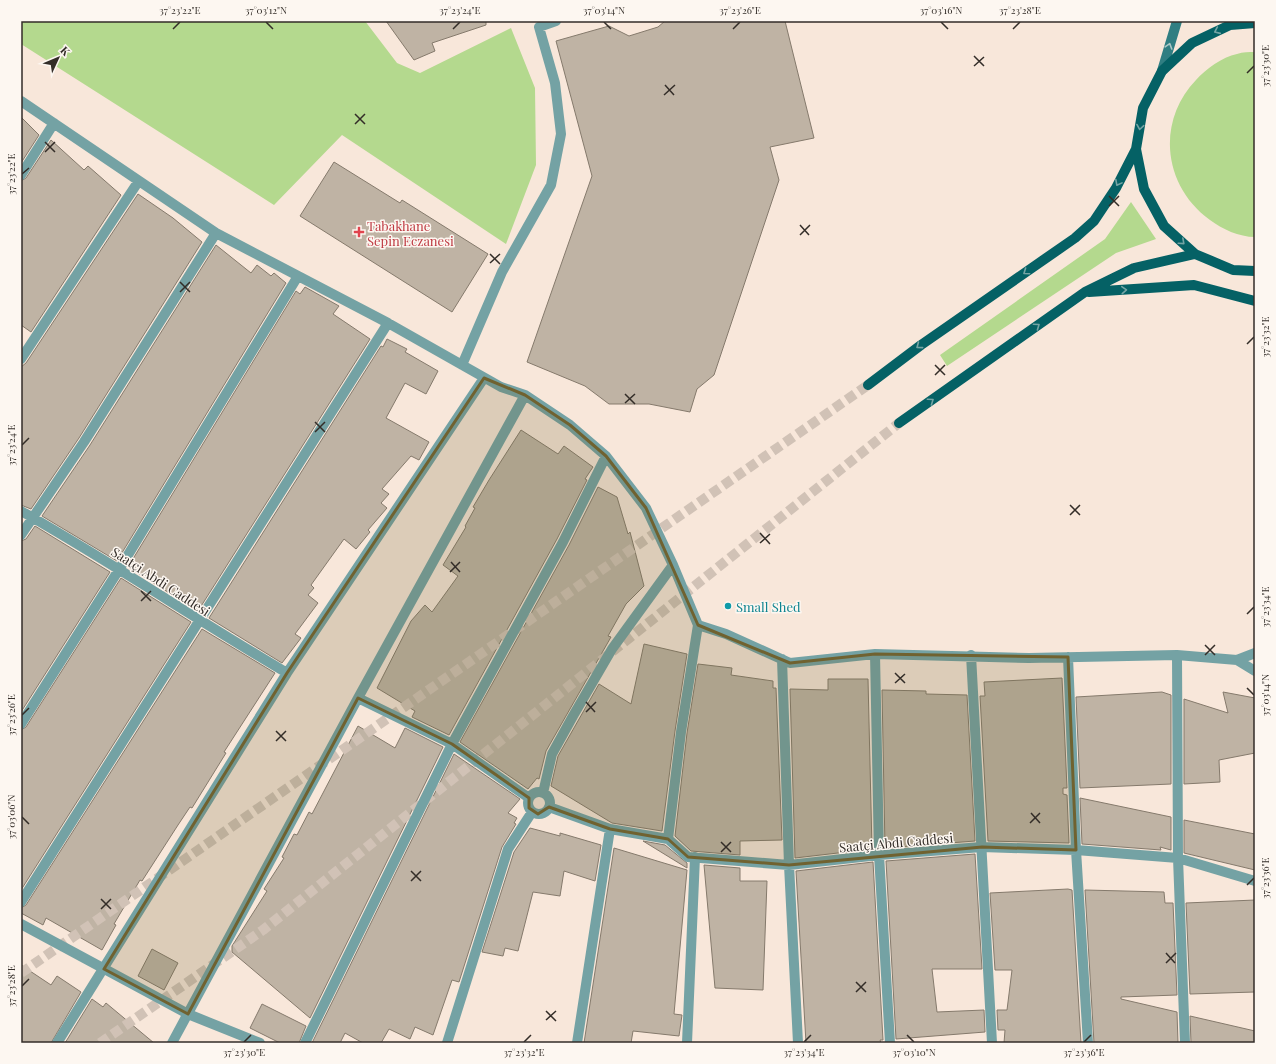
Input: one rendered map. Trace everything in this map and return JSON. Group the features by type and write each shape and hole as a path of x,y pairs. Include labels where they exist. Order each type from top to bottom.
{"main road":[{"path":"868,385 921,345 1075,238 1094,221 1116,188 1136,149 1142,108 1162,71 1177,21"},
{"path":"1162,71 1192,43 1230,25 1255,23"},
{"path":"1136,149 1144,189 1164,226 1195,254 1233,270 1255,271"},
{"path":"899,423 1085,292 1134,268 1195,254"},
{"path":"1085,292 1194,285 1255,301"}],"street":[{"path":"462,365 502,272 552,185 561,134 555,83 539,27 556,21"},
{"path":"21,101 138,182 216,233 388,323 501,388 525,395 570,425 606,456 646,508 673,565 698,625 681,732 668,839 610,829 549,807"},
{"path":"21,175 54,124"},
{"path":"21,359 138,182"},
{"path":"21,535 84,442 216,233"},
{"path":"21,724 120,568 298,276"},
{"path":"21,902 200,622 388,323"},
{"path":"56,1043 104,969 287,674 484,378"},
{"path":"172,1043 358,698 525,395"},
{"path":"305,1043 452,744 563,542 606,456"},
{"name":"Saatçi Abdi Caddesi","path":"21,511 120,568 200,622 287,674"},
{"path":"542,793 552,754 573,716 612,650 673,565"},
{"path":"698,625 726,634 790,663 876,654 971,655 1029,658 1177,655 1237,660 1255,653"},
{"path":"876,654 879,855 890,1043"},
{"path":"971,655 992,1043"},
{"path":"1177,655 1178,858 1185,1043"},
{"path":"1068,657 1076,850 1088,1043"},
{"path":"782,659 789,866 798,1043"},
{"path":"1237,660 1255,671"},
{"path":"358,698 452,744 529,798"},
{"path":"537,792 542,793 550,802 549,807 544,812 538,814 532,812 528,803 529,798 537,792"},
{"path":"446,1043 508,849 532,812"},
{"path":"577,1043 610,829"},
{"name":"Saatçi Abdi Caddesi","path":"668,839 688,857 789,866 879,855 982,847 1076,850 1178,858 1255,882"},
{"path":"687,1043 695,857"},
{"path":"21,924 188,1014 260,1043"}],"highlighted area":[{"path":"484,378 525,395 570,425 606,456 646,508 698,625 790,663 875,654 1068,657 1076,850 982,847 789,865 688,857 668,839 610,829 549,807 538,814 529,808 529,798 452,744 358,698 188,1014 104,969 287,673"}],"green space":[{"path":"21,21 365,21 397,63 420,73 511,28 535,88 536,165 506,244 342,135 274,205 21,44"},
{"path":"1255,52 1255,237 1249,237 1225,229 1210,220 1194,206 1182,190 1174,172 1170,153 1170,134 1175,115 1183,97 1196,80 1209,68 1226,58 1242,53"},
{"path":"1131,202 1156,239 1116,253 947,366 940,355 1105,239"}],"building":[{"path":"386,21 486,21 486,25 432,43 435,51 414,60"},
{"path":"665,21 785,21 814,138 770,147 779,180 714,375 697,389 690,412 649,404 609,404 585,386 527,362 592,176 556,41 609,26 629,36 658,27"},
{"path":"21,117 39,135 21,163"},
{"path":"51,140 84,170 88,166 121,195 31,332 21,325 21,181 26,178"},
{"path":"334,162 400,203 402,200 488,254 452,312 300,216"},
{"path":"138,194 173,218 202,242 79,438 31,509 21,505 21,367 26,363"},
{"path":"216,245 251,273 257,265 271,276 274,273 286,283 117,561 42,516 90,445"},
{"path":"305,287 339,306 333,314 370,339 198,611 128,567 296,291 300,294"},
{"path":"387,339 407,349 405,352 438,371 426,394 405,383 386,418 429,442 419,460 411,456 382,489 389,494 381,503 387,508 368,530 370,532 356,549 344,539 311,585 314,588 308,595 318,603 295,634 301,638 282,663 209,618 381,346 383,347"},
{"path":"521,430 558,454 564,446 593,467 585,479 587,480 557,539 449,735 412,717 415,711 377,688 411,621 425,605 432,612 458,576 443,565 466,527 465,526 475,508 473,507"},
{"path":"598,487 617,497 628,534 630,532 644,586 626,604 608,636 611,637 546,751 539,779 537,778 528,789 460,742 569,545"},
{"path":"35,526 110,572 21,712 21,541 26,539"},
{"path":"121,578 191,622 21,890 21,730 26,727"},
{"path":"202,629 275,673 224,752 226,753 192,808 190,807 142,881 140,880 114,924 116,925 102,950 46,918 43,925 21,913 21,908 26,905"},
{"path":"644,644 687,654 662,831 612,823 551,786 558,756 599,684 631,704"},
{"path":"698,664 732,668 731,675 773,681 773,688 776,688 782,840 740,841 740,855 691,851 675,836 687,733"},
{"path":"1062,678 1067,788 1063,788 1063,794 1067,795 1069,843 988,841 980,696 985,696 984,682"},
{"path":"828,679 868,679 872,849 795,858 790,689 828,690"},
{"path":"882,690 926,691 926,694 967,695 975,841 885,848"},
{"path":"1162,692 1171,695 1171,784 1080,788 1076,697"},
{"path":"1223,692 1255,698 1255,753 1219,760 1220,782 1184,784 1184,699 1228,713"},
{"path":"358,726 395,748 405,728 443,747 310,1018 232,952 232,946 267,891 264,889 284,858 282,857 294,834 297,835 309,812 312,814"},
{"path":"454,754 520,799 508,813 517,818 514,823 516,824 502,847 459,982 452,980 433,1035 415,1027 410,1039 389,1029 381,1043 363,1043 345,1033 340,1043 312,1043"},
{"path":"1080,798 1171,817 1171,850 1160,847 1161,850 1082,844"},
{"path":"1184,820 1255,834 1255,870 1184,853"},
{"path":"530,828 560,836 560,833 601,845 595,881 564,871 560,896 533,892 518,951 505,948 503,956 482,952 514,852"},
{"path":"643,841 665,845 687,863 687,868"},
{"path":"614,848 687,870 674,1014 682,1015 679,1036 633,1031 631,1043 584,1043"},
{"path":"975,854 982,969 932,969 937,1012 984,1010 985,1032 896,1039 886,861"},
{"path":"873,862 883,1040 880,1040 881,1043 806,1043 796,871"},
{"path":"704,865 740,868 740,881 767,881 763,990 715,988"},
{"path":"1072,890 1081,1043 1004,1043 1005,1030 998,1030 997,1010 1007,1010 1012,970 995,970 990,893"},
{"path":"1085,890 1164,892 1165,903 1173,903 1177,995 1121,997 1121,999 1177,1012 1178,1043 1094,1043"},
{"path":"1255,900 1255,992 1190,994 1186,903"},
{"path":"152,949 178,963 164,990 138,976"},
{"path":"21,965 51,985 57,976 81,992 51,1043 21,1043"},
{"path":"92,999 103,1007 106,1003 154,1043 65,1043"},
{"path":"262,1004 306,1026 299,1043 280,1043 250,1028"},
{"path":"1190,1016 1255,1031 1255,1043 1191,1043"}],"tunnel":[{"path":"21,973 868,385"},
{"path":"100,1043 263,930 899,423"}],"place":[{"name":"Tabakhane Sepin Eczanesi","path":"359,232"},
{"name":"Small Shed","path":"728,606"}]}
